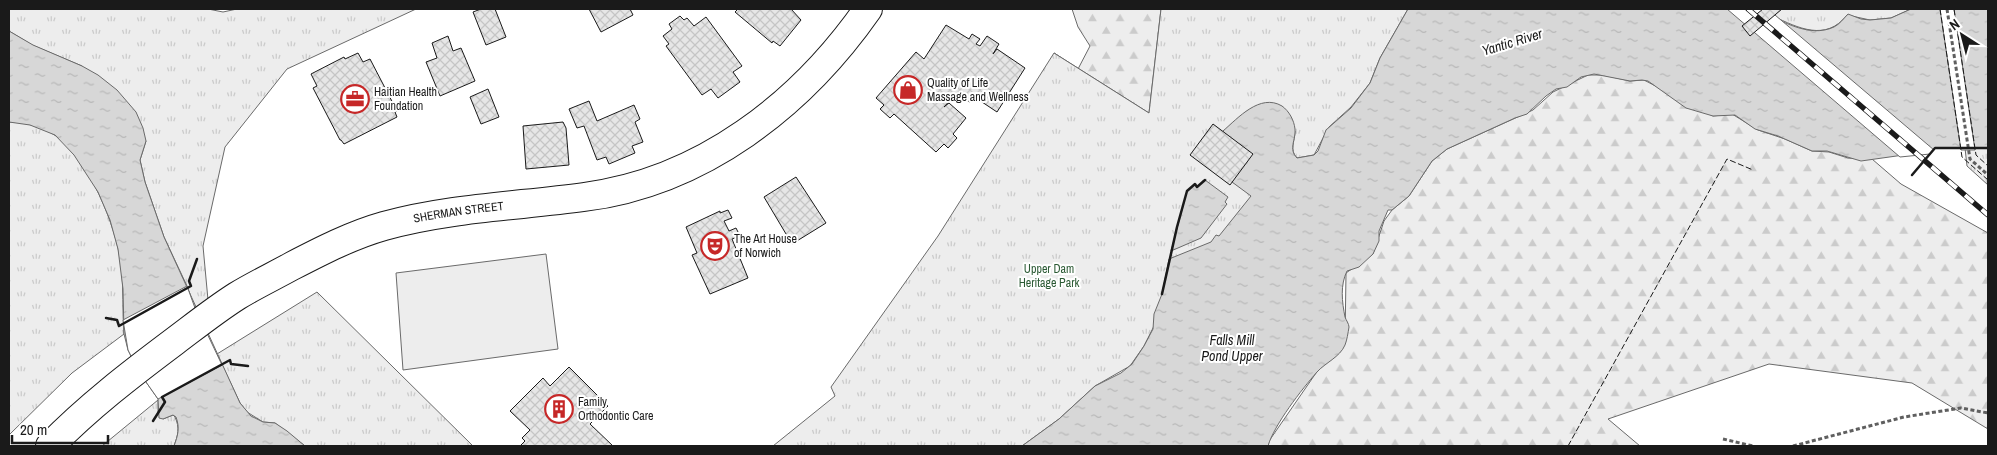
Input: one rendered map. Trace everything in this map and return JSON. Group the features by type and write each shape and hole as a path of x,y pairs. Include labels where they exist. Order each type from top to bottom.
{"street":[{"name":"SHERMAN STREET","path":"50,446 84,413 135,370 208,316 237,296 338,243 385,225 451,213 597,195 640,186 681,171 744,134 785,102 825,62 868,9"}],"path":[{"path":"1947,9 1969,156 1988,175"},
{"path":"1794,446 1904,417 1960,408 1988,413"},
{"path":"1723,439 1753,446"}],"green space":[{"path":"9,9 208,9 223,12 237,9 416,9 287,69 225,147 203,246 208,300 195,308 164,237 145,182 140,160 146,141 82,66 32,45 9,31"},
{"path":"1072,9 1161,9 1149,113 1078,68 1090,46 1078,27"},
{"name":"Upper Dam Heritage Park","path":"1161,9 1408,9 1380,58 1370,83 1351,107 1329,127 1314,155 1297,158 1293,152 1295,131 1232,140 1259,160 1253,197 1154,326 1144,346 1130,366 1095,386 1059,419 1022,446 773,446 835,396 831,387 938,236 1054,53 1149,113"},
{"path":"1781,9 1911,9 1891,18 1870,20 1847,15 1830,28 1812,30 1792,25 1773,16"},
{"path":"1588,75 1603,75 1630,81 1644,80 1713,116 1732,114 1758,130 1812,151 1829,152 1848,158 1872,159 1901,184 1988,233 1988,429 1912,383 1769,364 1608,419 1640,446 1268,446 1269,441 1316,373 1345,341 1346,273 1373,254 1384,221 1392,210 1409,196 1432,161 1447,149 1533,110 1553,92"},
{"path":"9,122 34,126 56,136 68,147 90,177 107,213 118,249 122,274 124,334 72,373 9,435"},
{"path":"1965,148 1988,148 1988,185 1967,166"},
{"path":"317,292 473,446 305,446 275,423 263,422 247,412 240,403 217,354"},
{"path":"158,400 158,412 163,419 173,415 177,421 178,432 174,446 102,446"}],"shaded area":[{"path":"546,254 558,349 403,370 396,273"}],"water":[{"path":"1408,9 1756,9 1794,26 1814,31 1834,27 1848,14 1870,20 1891,18 1911,9 1988,9 1988,148 1935,148 1932,151 1861,161 1827,151 1812,151 1778,136 1755,129 1735,115 1713,116 1686,108 1648,81 1630,81 1594,74 1581,77 1567,87 1556,89 1527,114 1447,149 1432,161 1409,196 1392,210 1388,210 1379,231 1379,241 1373,254 1359,267 1347,271 1345,276 1342,300 1349,327 1343,349 1317,372 1296,397 1276,428 1268,446 1022,446 1059,419 1095,386 1121,373 1132,364 1153,329 1154,314 1162,294 1169,259 1211,242 1216,235 1219,236 1251,196 1232,182 1223,131 1250,109 1266,103 1274,103 1285,108 1292,119 1295,129 1294,155 1297,158 1314,155 1318,151 1326,130 1351,108 1370,83 1380,58"},
{"path":"9,31 33,45 98,75 117,90 136,112 146,141 140,160 145,182 164,237 240,403 251,416 263,422 275,423 305,446 174,446 178,432 176,417 173,415 163,419 159,418 158,399 139,372 128,350 124,334 123,289 118,249 110,220 98,192 74,155 55,135 30,125 9,122"},
{"path":"1205,180 1228,197 1225,202 1227,204 1201,238 1171,251 1187,191 1195,184 1197,187"}],"pier":[{"path":"1727,9 1762,9 1775,15 1934,150 1930,154 1900,157"},
{"path":"1940,9 1954,9 1975,150 1961,150"},
{"path":"187,286 195,308 222,365 158,399 139,372 128,350 123,320"}],"building":[{"path":"481,9 495,9 506,37 486,45 473,12"},
{"path":"589,9 630,9 633,15 601,32"},
{"path":"738,9 791,9 801,20 780,46 773,41 772,43 735,12"},
{"path":"1763,9 1782,9 1750,36 1742,26"},
{"path":"680,16 684,20 687,18 694,26 706,17 742,66 733,72 740,82 718,98 711,89 702,95 666,46 669,44 663,36 672,29 669,24"},
{"path":"946,25 969,39 972,34 980,39 976,44 980,46 987,36 999,44 993,54 997,49 1025,68 997,112 973,96 970,102 956,94 944,107 949,103 966,118 953,134 957,138 948,148 944,144 936,152 894,114 890,118 880,109 884,105 876,98 916,52 924,59"},
{"path":"448,36 453,51 461,48 475,81 440,96 426,62 437,58 432,43"},
{"name":"Haitian Health Foundation","path":"358,53 363,62 370,59 397,111 395,112 397,117 344,144 340,140 313,88 317,86 311,74 344,57 345,59"},
{"path":"488,89 499,117 481,124 470,97"},
{"path":"589,101 597,121 634,105 640,119 635,122 643,142 632,146 635,153 609,164 606,157 597,160 584,126 577,128 569,109"},
{"path":"563,122 566,128 569,165 526,169 523,126"},
{"path":"1213,124 1253,154 1230,185 1190,155"},
{"path":"796,177 826,223 792,244 764,197"},
{"name":"The Art House of Norwich","path":"728,210 732,218 724,221 729,231 736,228 740,236 732,239 748,278 710,294 692,255 697,253 686,227 720,211 720,213"},
{"name":"Family Orthodontic Care","path":"569,367 608,406 590,424 613,446 520,446 525,441 522,438 530,430 510,411 543,378 550,386"}],"railway":[{"path":"1748,9 1988,215"}],"fence":[{"path":"1940,9 1962,157 1988,180"},
{"path":"1954,9 1976,155 1988,166"},
{"path":"1568,446 1727,159 1753,170"}],"wall":[{"path":"1912,175 1935,148 1988,148"},
{"path":"1162,294 1187,191 1195,184 1197,187 1205,180"},
{"path":"106,318 117,320 119,326 191,286 189,281 197,259"},
{"path":"153,421 165,402 162,397 230,360 231,364 248,366"}],"place":[{"name":"Quality of Life Massage and Wellness","path":"908,90"},
{"name":"Haitian Health Foundation","path":"355,99"},
{"name":"The Art House of Norwich","path":"715,246"},
{"name":"Family Orthodontic Care","path":"559,409"}],"water label":[{"name":"Yantic River","path":"1512,42"},
{"name":"Falls Mill Pond Upper","path":"1232,348"}]}
